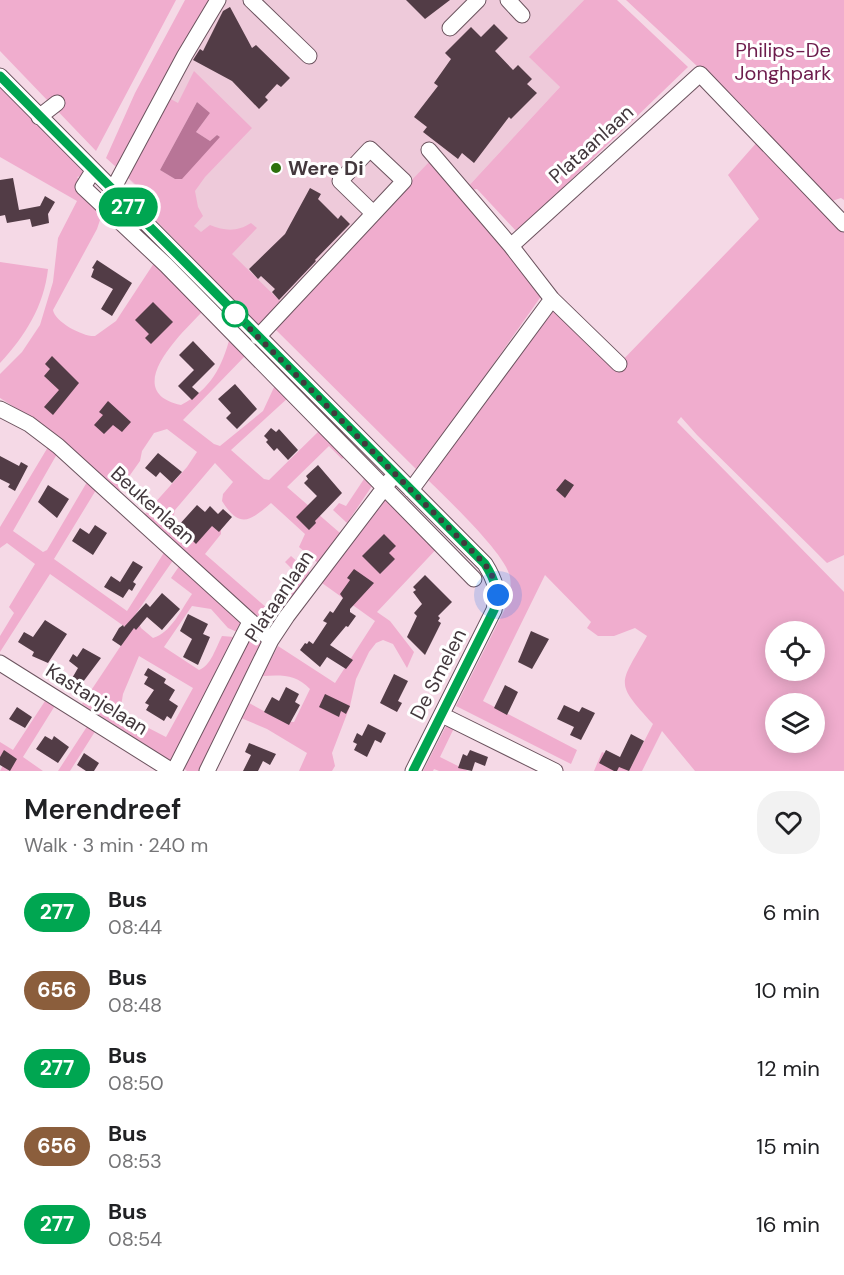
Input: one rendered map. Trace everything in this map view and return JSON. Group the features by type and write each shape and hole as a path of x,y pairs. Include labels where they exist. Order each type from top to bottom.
{"street":[{"path":"112,191 185,55 218,0"},
{"path":"251,0 309,56"},
{"path":"450,28 478,0"},
{"path":"508,0 522,15"},
{"name":"Plataanlaan","path":"511,246 700,74 844,224"},
{"path":"0,76 411,490 552,299"},
{"path":"39,117 57,103"},
{"path":"429,150 511,246 552,299 619,364"},
{"path":"93,171 83,187 174,273 474,579"},
{"path":"258,337 373,213"},
{"name":"Beukenlaan","path":"0,409 29,424 58,446 271,640"},
{"name":"Plataanlaan","path":"207,771 271,640 286,616 395,475"},
{"name":"De Smelen","path":"411,490 485,564 494,579 498,595 494,610 413,771"},
{"name":"Plataanlaan","path":"173,771 250,622"},
{"name":"Kastanjelaan","path":"0,663 173,771"},
{"path":"442,714 555,771"}],"shaded area":[{"name":"Were Di","path":"209,0 584,0 530,57 560,87 464,191 272,326 125,175"},
{"path":"197,102 210,113 196,132 210,141 217,135 220,137 182,179 175,179 160,170"}],"green space":[{"path":"0,0 176,0 96,151 0,51"},
{"path":"185,0 209,0 167,97 178,103 194,71 252,128 205,177 195,191 198,207 203,216 194,226 201,232 210,225 231,230 251,223 257,228 232,254 284,305 262,329 138,202 146,190 144,192 106,158 135,93","holes":["197,102 210,113 196,132 210,141 217,135 220,137 175,179 160,170"]},
{"path":"584,0 617,0 688,67 517,232 477,189 464,191 560,87 529,57"},
{"name":"Philips-De Jonghpark","path":"626,0 844,0 844,200 841,198 829,202 712,80"},
{"path":"0,82 86,175 77,177 106,202 97,229 53,310 55,315 64,324 77,331 95,336 116,321 156,260 204,310 172,345 162,360 156,374 155,387 163,398 181,405 200,392 219,367 230,337 247,354 183,420 214,444 220,446 263,411 276,383 289,397 231,450 264,479 269,480 320,430 346,455 342,459 329,446 287,487 340,533 318,563 299,547 305,534 271,503 246,519 234,516 222,501 223,494 233,482 215,463 175,510 173,520 187,534 206,519 221,528 221,534 205,554 268,609 296,573 285,562 291,556 310,573 268,628 144,515 187,467 197,452 167,429 154,433 142,451 140,461 118,492 41,424 0,398 0,374 22,352 40,325 53,282 58,238 77,201 0,157"},
{"path":"758,141 844,230 844,555 827,563 681,417 677,422 844,592 844,771 695,771 662,731 642,771 594,771 602,752 632,765 653,724 632,699 625,683 626,674 647,636 635,628 614,636 598,636 587,628 591,622 545,575 483,701 577,750 571,764 456,706 505,609 510,593 510,577 498,554 487,541 426,478 552,309 616,367 759,219 728,175"},
{"path":"431,160 542,295 418,471 272,326"},
{"path":"0,262 48,269 42,296 32,320 0,363"},
{"path":"48,447 57,454 13,531 43,552 47,550 87,482 96,490 54,559 127,611 165,551 174,559 135,615 141,628 153,638 171,626 192,594 171,578 180,565 242,621 237,632 228,628 211,609 192,606 164,647 199,670 207,665 222,636 234,637 172,762 82,704 122,644 128,629 50,574 0,652 0,636 14,613 9,607 35,564 7,543 0,548 0,527","holes":["139,656 193,688 166,737 133,720 124,713 121,706 123,694"]},
{"path":"359,472 371,479 372,486 347,523 333,510 339,503 346,506 364,479"},
{"path":"388,493 443,542 377,612 390,621 414,652 407,668 393,644 383,640 376,643 356,679 350,706 332,753 335,766 332,771 299,771 307,753 267,729 241,718 249,703 282,721 294,722 310,689 294,678 262,676 278,646 335,683 375,621 322,583"},
{"path":"252,631 262,642 199,771 187,771 183,768"},
{"path":"47,698 56,704 23,757 43,771 0,771 3,765 0,763 0,742 13,750"},
{"path":"449,720 456,724 440,757 468,771 434,769 423,771"},
{"path":"88,725 96,730 70,771 58,771"}],"building":[{"path":"406,0 450,0 425,19"},
{"path":"230,7 252,48 256,45 290,78 281,87 277,84 265,97 268,100 259,109 232,81 193,60 200,49 203,51 223,11"},
{"path":"494,24 508,38 495,51 513,70 518,65 532,79 527,84 537,93 511,119 509,117 474,163 462,153 458,159 423,132 427,127 414,117 438,86 434,83 451,59 445,53 471,27 481,37"},
{"path":"13,178 19,210 40,206 45,196 55,202 48,214 49,223 32,227 30,219 7,223 5,215 0,216 0,180"},
{"path":"310,188 321,194 318,199 338,219 341,215 350,224 279,300 272,292 275,289 261,276 258,279 249,269 285,234"},
{"path":"97,260 132,283 112,316 101,309 113,289 91,277 94,269 92,268"},
{"path":"153,302 173,322 151,344 145,338 149,334 135,320"},
{"path":"193,341 215,364 192,387 199,393 192,400 178,386 194,370 179,355"},
{"path":"52,356 79,383 53,415 44,407 59,390 44,376 50,369 45,364"},
{"path":"235,384 257,409 237,429 226,418 231,413 218,399"},
{"path":"108,401 131,422 122,432 113,425 104,434 94,425 103,415 99,412"},
{"path":"271,428 276,432 279,429 298,450 288,460 277,448 274,451 266,442 268,440 264,436"},
{"path":"158,453 182,472 172,483 160,472 156,477 145,468"},
{"path":"0,456 19,466 21,462 28,466 15,491 8,487 10,484 0,479"},
{"path":"318,465 342,493 309,530 296,517 317,496 304,483 308,479 306,476"},
{"path":"565,479 574,485 565,498 556,490"},
{"path":"48,485 69,499 57,518 38,502"},
{"path":"197,505 205,512 210,506 218,514 223,509 232,517 219,532 212,526 196,544 178,526"},
{"path":"95,525 107,533 93,555 72,541 80,528 89,534"},
{"path":"384,534 396,546 389,553 395,559 380,574 362,556"},
{"path":"133,561 143,567 133,582 136,584 132,591 129,589 123,598 104,587 111,576 120,582"},
{"path":"354,569 374,583 350,609 350,612 356,616 330,645 353,660 346,669 327,657 320,667 300,650 309,641 313,644 327,623 323,621 330,611 333,613 343,598 340,594 350,580 347,578"},
{"path":"425,575 452,602 438,616 440,618 438,621 441,623 425,655 407,637 417,616 414,613 422,604 413,592 416,590 413,587"},
{"path":"162,593 180,609 162,630 147,617 136,630 134,628 121,646 112,640 119,628 123,625 124,627 146,603 150,607"},
{"path":"188,614 208,624 203,634 210,637 198,665 183,657 192,639 180,631"},
{"path":"45,620 67,634 48,663 32,656 34,652 18,642 24,632 33,637"},
{"path":"531,631 549,639 532,669 518,662"},
{"path":"83,648 101,658 80,686 71,680 78,668 69,661 73,654 77,657"},
{"path":"148,668 166,679 164,683 175,690 169,700 178,706 171,719 167,716 164,721 146,710 149,705 145,703 154,690 144,684 148,677 144,675"},
{"path":"394,674 408,681 398,701 402,703 397,712 380,703"},
{"path":"505,685 518,692 507,715 494,708"},
{"path":"286,687 299,694 295,702 300,705 289,725 264,712 272,697 279,701"},
{"path":"325,694 350,706 346,714 341,711 339,717 319,707"},
{"path":"564,705 579,712 582,707 595,713 581,740 570,735 574,727 557,719"},
{"path":"17,707 32,717 25,728 9,719"},
{"path":"368,724 386,733 381,743 375,740 367,757 354,750 357,744 353,742 357,733 362,736"},
{"path":"631,734 644,741 629,771 619,767 617,771 614,771 599,763 606,750 620,757"},
{"path":"45,736 52,740 54,736 69,747 58,763 36,749"},
{"path":"249,743 276,754 270,765 263,761 258,771 243,771 251,755 245,752"},
{"path":"4,750 17,759 10,771 0,765 0,757"},
{"path":"470,750 488,757 485,766 475,762 472,771 458,768 463,754 467,756"},
{"path":"84,753 99,763 94,771 86,771 77,765"}],"bus line":[{"name":"277","path":"0,76 57,136 485,564 494,579 498,595 494,610 413,771"}],"place":[{"name":"Were Di","path":"276,168"}],"route":[{"path":"235,314 485,564 494,579 498,595"}]}
